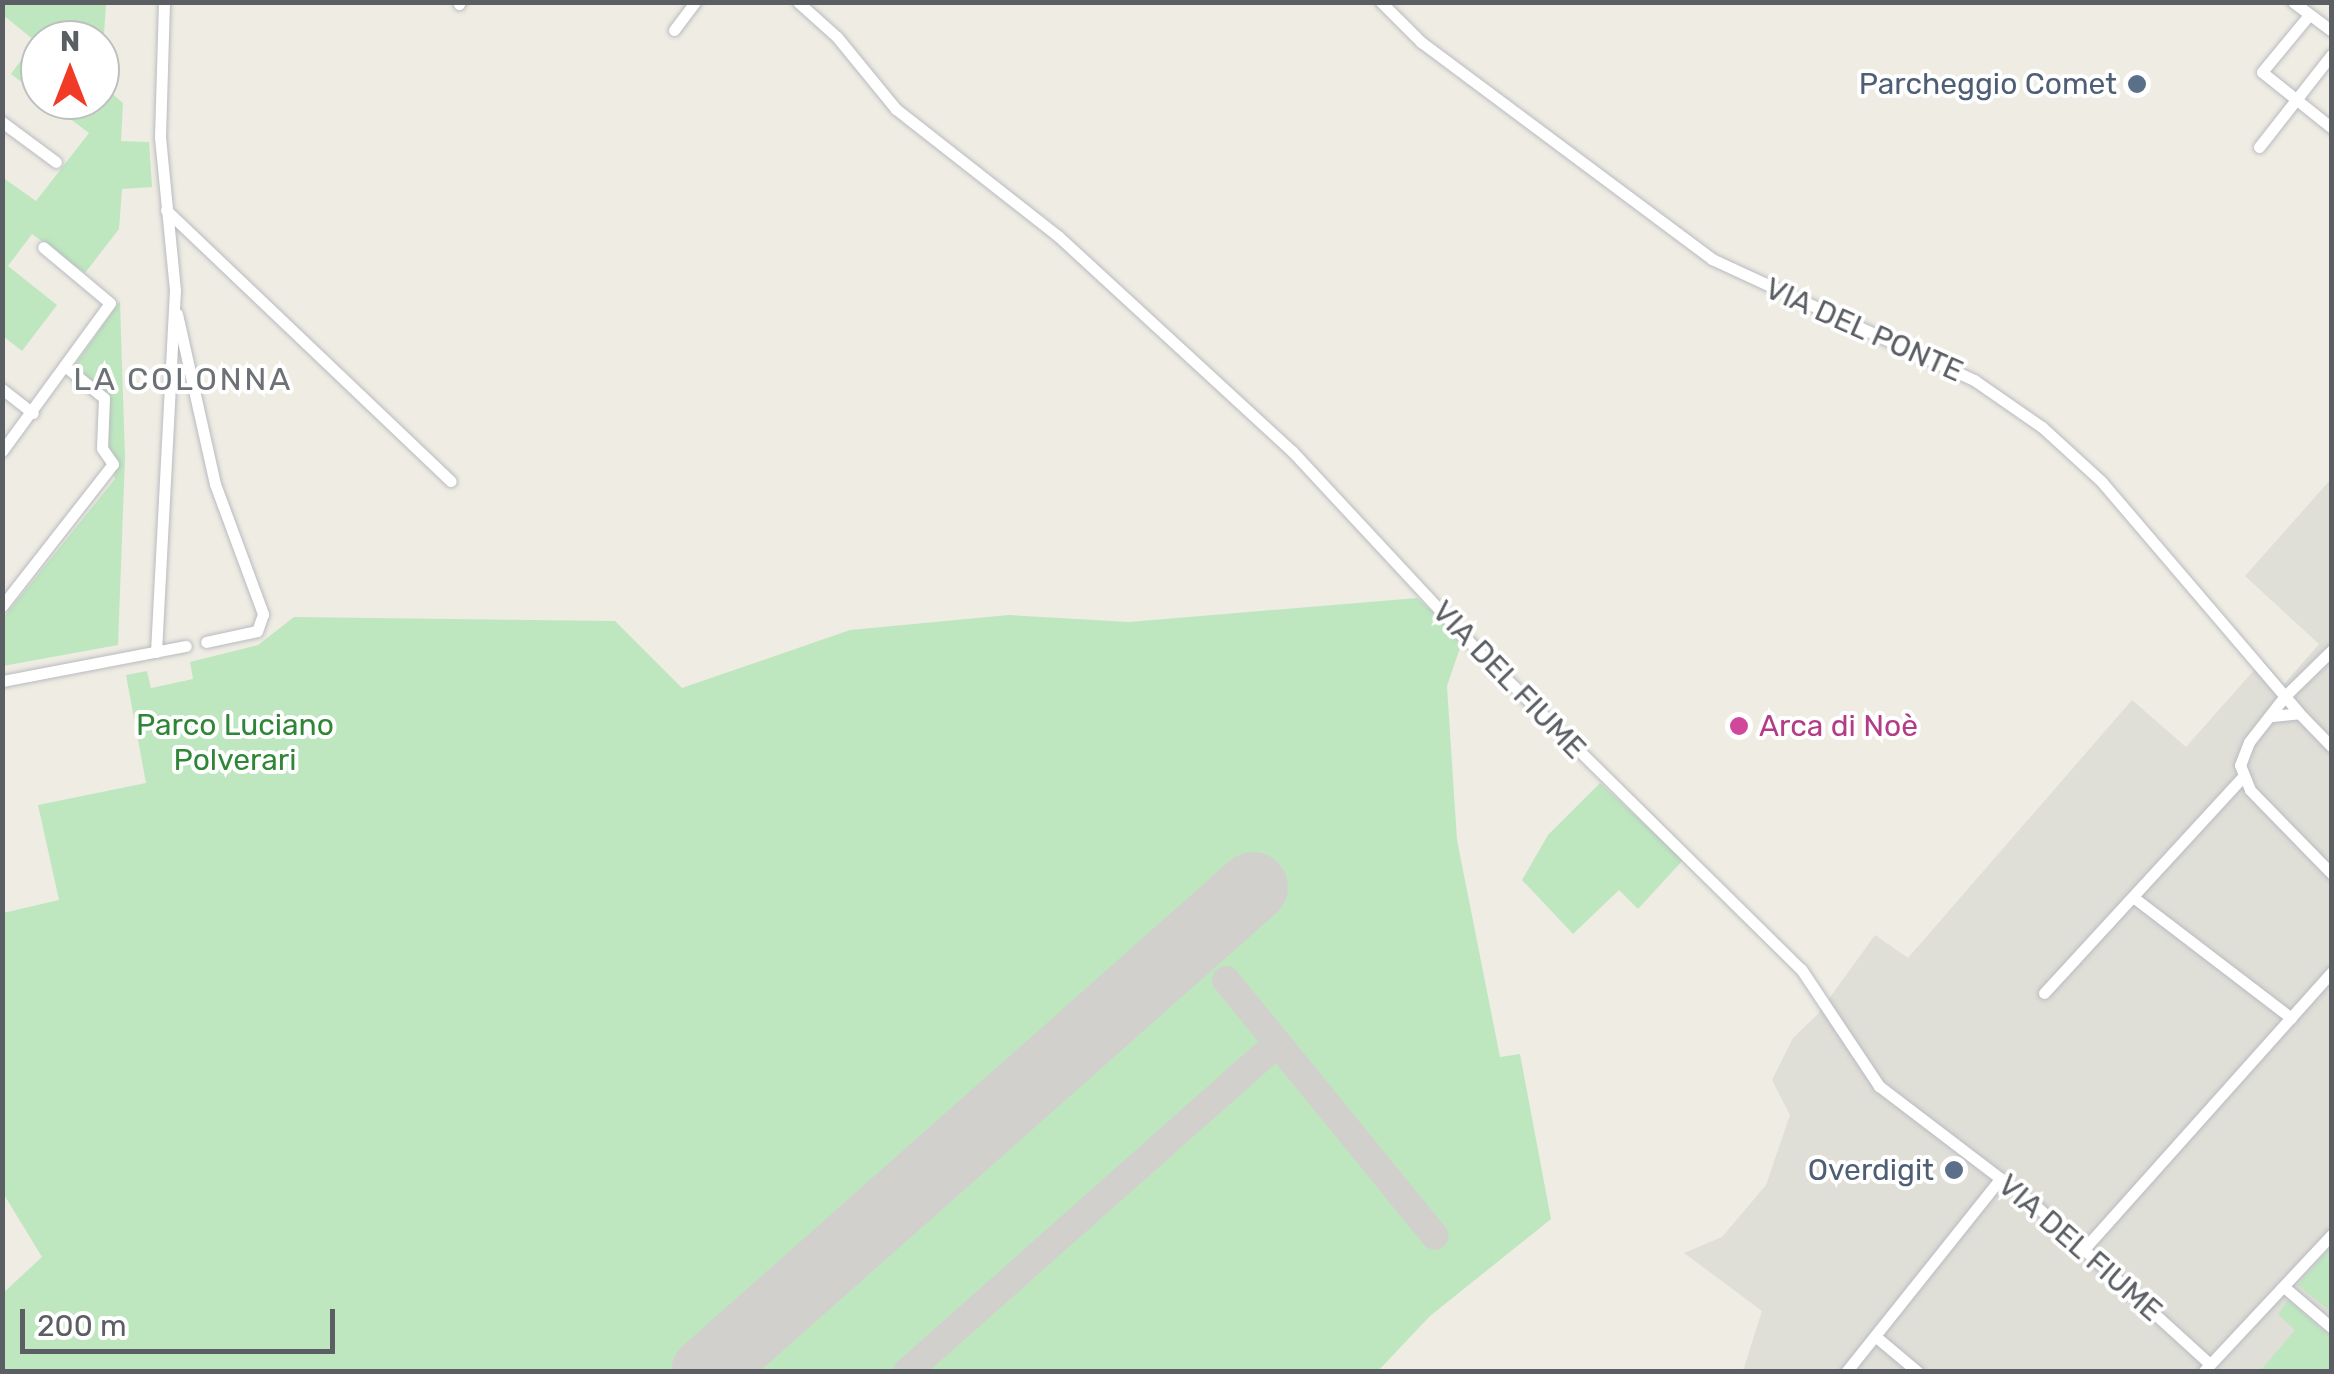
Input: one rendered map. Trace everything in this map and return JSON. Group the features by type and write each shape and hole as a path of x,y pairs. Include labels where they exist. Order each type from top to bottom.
{"street":[{"path":"164,2 160,110 174,300 215,484 263,614 257,632 206,642"},
{"path":"674,30 695,2"},
{"name":"VIA DEL FIUME","path":"798,2 837,37 896,109 1058,236 1292,451 1523,697 1800,970 1879,1086 2001,1178 2084,1249 2207,1368"},
{"name":"VIA DEL PONTE","path":"1380,2 1422,42 1712,259 1974,380 2042,428 2101,481 2332,747"},
{"path":"2293,2 2332,31"},
{"path":"2309,14 2262,72 2332,128"},
{"path":"2259,147 2332,54"},
{"path":"2,122 56,162"},
{"path":"166,210 451,480"},
{"path":"2,451 107,311 108,296 43,247"},
{"path":"156,652 174,300"},
{"path":"2,606 113,464 102,448 104,398 66,367"},
{"path":"2,389 33,413"},
{"path":"2,681 186,646"},
{"path":"2044,993 2242,778 2243,754 2285,696 2332,650"},
{"path":"2271,716 2300,712 2305,680"},
{"path":"2242,778 2332,874"},
{"path":"2133,897 2290,1018"},
{"path":"2084,1249 2332,972"},
{"path":"1846,1372 2001,1178"},
{"path":"2207,1368 2332,1234"},
{"path":"2284,1287 2332,1328"},
{"path":"1875,1336 1918,1372"}],"shaded area":[{"path":"2331,479 2331,1371 1743,1371 1762,1311 1684,1253 1722,1237 1766,1185 1790,1115 1772,1080 1793,1038 1818,1014 1875,935 1908,958 2132,700 2186,747 2263,660 2284,684 2319,644 2245,576"}],"green space":[{"path":"3,3 106,3 105,20 20,20 20,29 3,15"},
{"path":"20,62 20,81 11,74"},
{"path":"120,100 121,141 149,142 152,187 122,189 119,229 85,273 32,234 8,266 57,305 22,351 3,336 2,177 36,201 89,133 72,120 120,120"},
{"path":"120,301 125,458 118,645 3,666 3,618 115,479 101,401 70,372"},
{"name":"Parco Luciano Polverari","path":"1417,598 1463,639 1447,686 1457,840 1500,1057 1520,1054 1551,1219 1430,1316 1378,1371 3,1371 3,1293 42,1257 3,1193 3,913 59,900 38,805 146,783 126,675 147,671 151,688 193,679 190,662 258,645 294,617 615,621 682,688 850,630 1009,615 1129,622"},
{"path":"1600,783 1683,860 1638,909 1619,890 1573,934 1522,880 1548,835"},
{"path":"2331,1247 2331,1312 2298,1285"},
{"path":"2288,1300 2331,1338 2331,1371 2260,1371 2295,1330 2278,1314"}],"taxiway":[{"path":"1226,980 1435,1236"},
{"path":"907,1372 1277,1044"}],"runway":[{"path":"706,1372 1253,887"}],"place":[{"name":"Parcheggio Comet","path":"2137,84"},
{"name":"Arca di Noè","path":"1739,726"},
{"name":"Overdigit","path":"1954,1170"}],"district":[{"name":"LA COLONNA","path":"183,379"}]}
